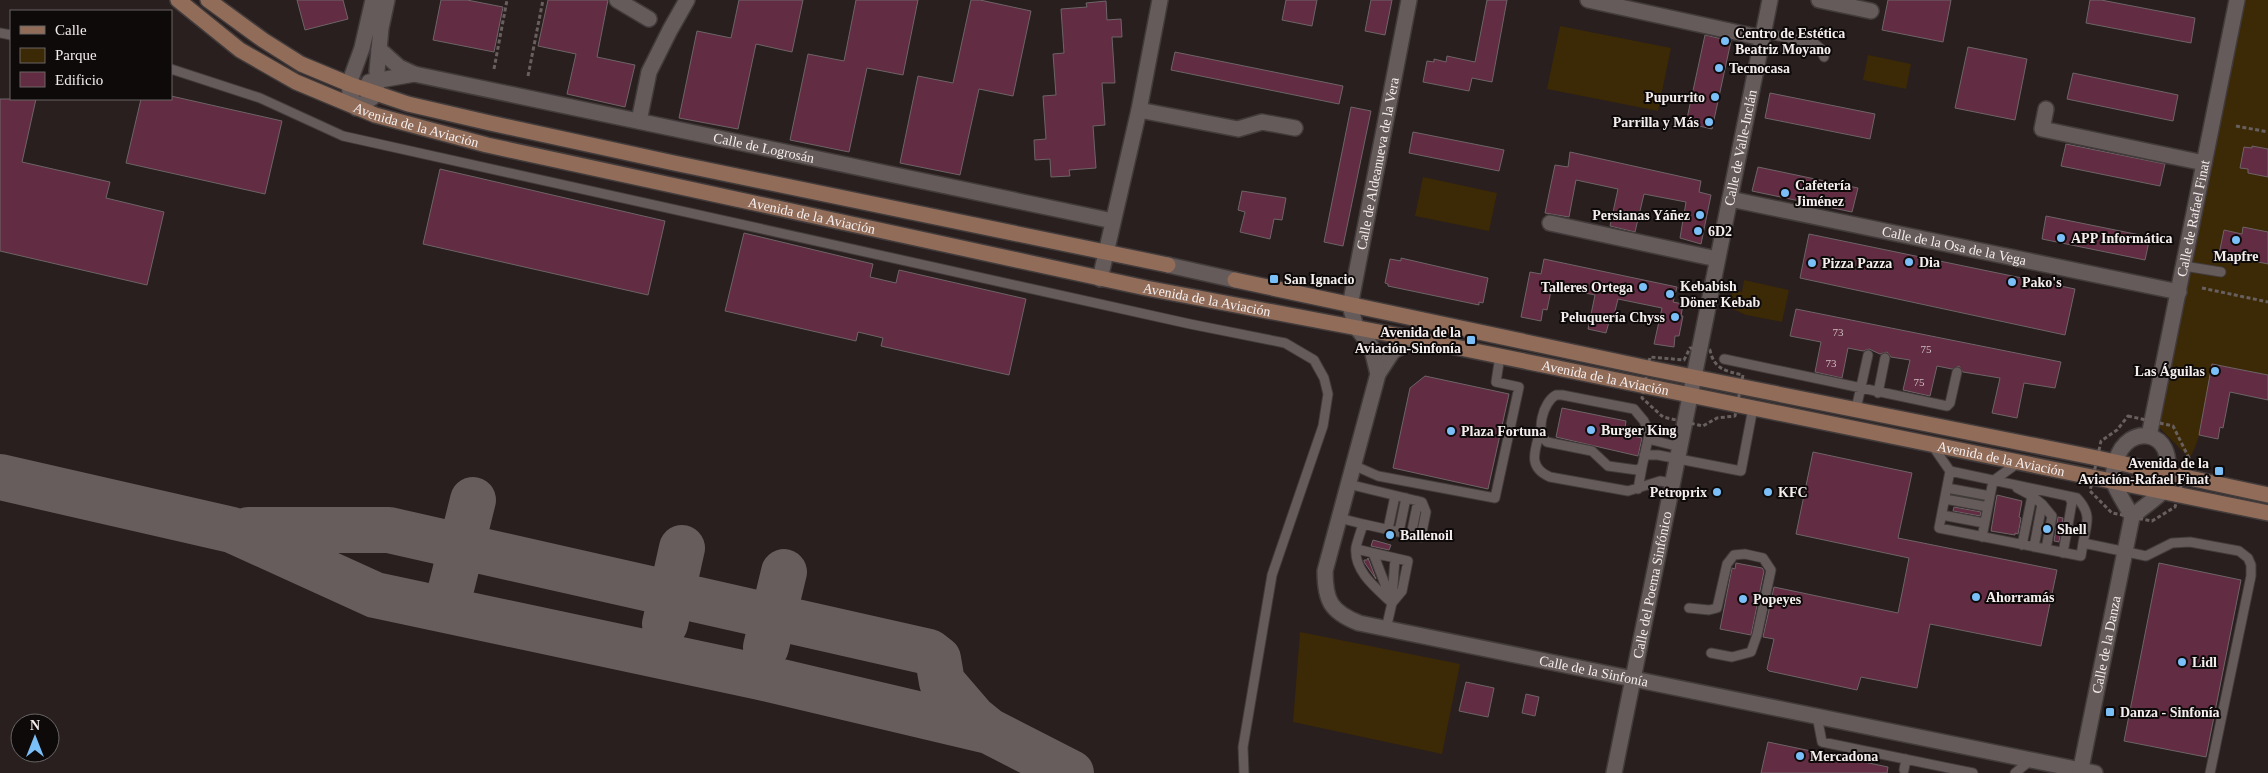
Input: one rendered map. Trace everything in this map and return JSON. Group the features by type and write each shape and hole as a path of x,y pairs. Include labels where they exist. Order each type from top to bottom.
{"main road":[{"name":"Avenida de la Aviación","path":"178,0 240,50 296,82 356,108 403,124 487,145 1100,279 1416,339 2268,513"},
{"name":"Avenida de la Aviación","path":"208,0 301,64 349,84 377,87 392,98 429,109 500,126 1168,265"},
{"name":"Avenida de la Aviación","path":"1235,280 1350,306 2116,462 2268,495"}],"street":[{"path":"373,0 362,48 349,84 350,93 356,108 372,98 377,87 378,49 387,0"},
{"path":"617,0 649,19"},
{"path":"639,121 650,72 687,0"},
{"path":"1100,279 1139,110 1160,0"},
{"name":"Calle de Aldeanueva de la Vera","path":"1356,327 1350,306 1409,0"},
{"path":"1588,0 1763,35"},
{"name":"Calle de Valle-Inclán","path":"1690,396 1770,0"},
{"path":"1819,0 1871,11"},
{"name":"Calle de Rafael Finat","path":"2149,436 2237,0"},
{"name":"Calle de Logrosán","path":"378,49 399,67 414,74 1113,221"},
{"name":"Calle de Logrosán","path":"377,87 414,74"},
{"path":"2046,109 2042,129 2204,163"},
{"path":"1139,110 1238,129 1262,122 1295,128"},
{"name":"Calle de la Osa de la Vega","path":"1730,199 2179,292"},
{"path":"1550,223 1717,258"},
{"name":"Avenida de la Aviación","path":"1168,265 1235,280"},
{"name":"Calle de la Sinfonía","path":"1356,327 1371,346 1378,374"},
{"name":"Calle de la Sinfonía","path":"1416,339 1393,351 1378,374 1325,571 1325,588 1332,606 1343,617 1386,629 2085,772"},
{"name":"Calle del Poema Sinfónico","path":"1614,773 1690,396"},
{"path":"2149,436 2160,442 2168,453 2167,474 2162,492 2132,517 2113,482 2116,462 2122,446 2127,441 2134,437 2149,436"},
{"name":"Calle de la Danza","path":"2085,772 2132,517"}],"lane":[{"path":"1763,35 1814,43 1821,49 1824,57"},
{"path":"172,69 260,98 343,136 1190,324 1285,343 1314,360 1324,378 1328,394 1323,426 1272,575 1243,747 1244,773"},
{"path":"2184,266 2221,272"},
{"path":"1856,410 1868,355"},
{"path":"1353,465 1378,476 1495,498 1519,386 1496,382 1500,356"},
{"path":"1878,393 1885,358"},
{"path":"1724,359 1878,393 1948,406 1957,372"},
{"path":"1672,483 1660,481 1628,491 1550,477 1539,472 1535,467 1535,458 1546,403 1556,395 1562,395 1634,410 1641,415 1652,440 1678,453 1741,471 1753,408"},
{"path":"1541,428 1544,439 1547,442 1592,451 1608,466 1637,470 1642,467"},
{"path":"1638,489 1649,434"},
{"path":"1930,443 1937,450 1950,472 1939,528 2081,556 2088,517 2087,510 2077,498 1950,472"},
{"path":"1644,455 1678,453"},
{"path":"1982,537 1993,481 2019,462"},
{"path":"1993,481 2019,489 2032,496 2052,516 2046,549"},
{"path":"1339,518 1421,537 1426,512 1422,502 1348,484"},
{"path":"1947,488 1990,496"},
{"path":"1388,529 1395,496"},
{"path":"2022,545 2032,496"},
{"path":"2063,553 2072,502 2068,496"},
{"path":"1399,532 1406,498"},
{"path":"1945,500 1988,507"},
{"path":"2034,547 2042,504"},
{"path":"1942,515 1984,523"},
{"path":"1363,524 1356,549 1358,564 1370,583 1392,603"},
{"path":"2083,543 2146,556 2172,542 2190,542 2239,551 2248,558 2252,565 2252,576 2226,674 2210,773"},
{"path":"1356,549 1408,561 1402,591 1392,603"},
{"path":"1373,553 1392,603"},
{"path":"1690,608 1709,610 1716,608 1727,564 1734,555 1745,554 1763,558 1771,570 1757,635 1751,652 1732,657 1711,653"},
{"path":"1386,629 1392,603 1395,558"},
{"path":"1817,716 1822,742 1973,773"},
{"path":"1904,770 1906,759"},
{"path":"2015,773 2031,760"}],"path":[{"path":"494,69 507,0"},
{"path":"528,76 543,0"},
{"path":"2236,126 2268,132"},
{"path":"2202,288 2268,302"}],"green space":[{"path":"2237,0 2268,0 2268,375 2213,364 2201,428 2189,458 2153,421"},
{"path":"1560,26 1671,48 1658,111 1547,89"},
{"path":"1868,55 1911,64 1906,89 1863,80"},
{"path":"1423,177 1497,193 1489,231 1415,216"},
{"path":"1744,280 1789,290 1782,322 1746,315 1733,309 1730,298 1733,291 1742,292"},
{"path":"1300,632 1460,664 1442,754 1293,722"}],"building":[{"path":"297,0 343,0 348,19 305,30"},
{"path":"441,0 467,0 503,7 494,52 433,40"},
{"path":"548,0 608,0 597,57 635,65 625,107 567,94 576,54 538,46"},
{"path":"739,0 803,0 792,52 756,44 738,129 679,118 697,31 731,38"},
{"path":"856,0 918,0 903,75 867,68 849,152 790,140 808,54 844,61"},
{"path":"971,0 980,0 1031,11 1013,96 979,89 960,175 900,163 918,76 953,83"},
{"path":"1286,0 1317,0 1312,26 1282,20"},
{"path":"1371,0 1392,0 1385,35 1365,31"},
{"path":"1487,0 1507,0 1492,82 1472,78 1469,91 1423,82 1427,61 1434,62 1434,59 1446,62 1447,56 1475,62"},
{"path":"1888,0 1951,0 1943,42 1882,30"},
{"path":"2090,0 2101,0 2195,18 2191,43 2086,23"},
{"path":"1106,1 1107,20 1121,19 1122,37 1112,37 1115,83 1102,83 1105,125 1093,126 1096,168 1069,170 1070,176 1051,177 1050,159 1035,160 1034,140 1046,139 1043,96 1056,95 1053,54 1064,53 1061,9 1087,7 1086,3"},
{"path":"1705,35 1731,41 1712,129 1686,123"},
{"path":"1968,47 2027,59 2015,120 1955,108"},
{"path":"1175,52 1343,86 1339,104 1171,70"},
{"path":"2073,73 2178,95 2173,121 2067,99"},
{"path":"1770,93 1875,114 1870,139 1765,118"},
{"path":"172,96 282,121 265,194 126,163 141,100 172,100"},
{"path":"0,99 36,100 22,162 110,182 106,198 164,212 147,285 0,251"},
{"path":"1351,107 1371,111 1343,246 1324,242"},
{"path":"1413,132 1504,150 1499,171 1409,153"},
{"path":"2066,144 2165,164 2160,186 2061,166"},
{"path":"2252,146 2268,149 2268,177 2248,173 2248,169 2240,168 2244,147 2252,148"},
{"path":"1570,152 1701,181 1699,192 1711,195 1701,244 1680,238 1686,202 1644,194 1635,232 1610,226 1618,189 1576,180 1569,217 1545,213 1555,165 1568,167"},
{"path":"1758,167 1858,188 1852,212 1752,191"},
{"path":"440,169 665,221 648,295 423,244"},
{"path":"1242,191 1286,198 1282,220 1274,219 1270,239 1240,232 1245,212 1238,210"},
{"path":"2046,216 2150,237 2145,260 2042,239"},
{"path":"2243,227 2268,232 2268,264 2219,254 2224,230 2242,234"},
{"path":"744,233 873,264 870,277 896,283 899,270 1026,299 1009,375 881,346 883,338 858,332 856,341 725,311"},
{"path":"1809,234 2075,289 2065,335 1800,278"},
{"path":"1401,258 1488,278 1483,303 1479,302 1479,305 1388,286 1385,283 1390,259 1401,261"},
{"path":"1544,259 1677,287 1673,302 1683,304 1681,316 1683,316 1679,336 1675,336 1674,347 1654,344 1662,308 1618,299 1612,323 1609,322 1606,333 1588,329 1595,295 1552,286 1547,310 1543,309 1541,321 1521,317 1530,272 1541,274"},
{"path":"1796,309 2061,362 2055,388 2024,383 2017,418 1992,413 2000,378 1963,372 1959,366 1952,369 1937,366 1930,396 1903,390 1910,360 1891,357 1887,352 1880,354 1869,349 1863,351 1848,348 1842,378 1815,372 1821,342 1790,336"},
{"path":"2212,364 2268,375 2268,400 2230,392 2223,428 2220,427 2218,439 2199,435"},
{"name":"Plaza Fortuna","path":"1425,376 1509,394 1488,489 1393,468 1410,388"},
{"name":"Burger King","path":"1562,408 1626,421 1624,434 1642,438 1638,456 1556,437"},
{"path":"1813,452 1912,473 1898,538 2057,570 2041,646 1930,624 1917,688 1861,677 1857,690 1769,671 1767,669 1774,639 1763,637 1774,587 1898,613 1909,558 1796,534"},
{"path":"1997,495 2022,501 2018,534 1991,531"},
{"path":"1954,507 1981,512 1980,516 1953,511"},
{"path":"2058,517 2063,518 2059,542 2054,541"},
{"path":"1373,540 1391,545 1389,550 1371,546"},
{"path":"1368,558 1376,579 1364,562"},
{"name":"Popeyes","path":"1736,563 1762,568 1764,571 1751,635 1720,629 1732,568 1735,569"},
{"name":"Lidl","path":"2159,563 2241,580 2206,757 2124,741"},
{"path":"1466,682 1494,688 1488,717 1459,711"},
{"path":"1526,694 1539,697 1535,716 1522,713"},
{"name":"Mercadona","path":"1768,742 1888,767 1887,773 1761,773"}],"taxiway":[{"path":"0,477 232,530 375,595 760,677 989,731"},
{"path":"446,609 473,500"},
{"path":"248,530 389,530 929,652 938,659 942,682 973,718 989,731 1071,773"},
{"path":"665,624 682,548"},
{"path":"766,647 784,572"}],"place":[{"name":"Centro de Estética Beatriz Moyano","path":"1725,41"},
{"name":"Tecnocasa","path":"1719,68"},
{"name":"Pupurrito","path":"1715,97"},
{"name":"Parrilla y Más","path":"1709,122"},
{"name":"Cafetería Jiménez","path":"1785,193"},
{"name":"Persianas Yáñez","path":"1700,215"},
{"name":"6D2","path":"1698,231"},
{"name":"APP Informática","path":"2061,238"},
{"name":"Mapfre","path":"2236,240"},
{"name":"Dia","path":"1909,262"},
{"name":"Pizza Pazza","path":"1812,263"},
{"name":"San Ignacio","path":"1274,279"},
{"name":"Pako's","path":"2012,282"},
{"name":"Talleres Ortega","path":"1643,287"},
{"name":"Kebabish Döner Kebab","path":"1670,294"},
{"name":"Peluquería Chyss","path":"1675,317"},
{"name":"Avenida de la Aviación-Sinfonía","path":"1471,340"},
{"name":"Las Águilas","path":"2215,371"},
{"name":"Burger King","path":"1591,430"},
{"name":"Plaza Fortuna","path":"1451,431"},
{"name":"Avenida de la Aviación-Rafael Finat","path":"2219,471"},
{"name":"Petroprix","path":"1717,492"},
{"name":"KFC","path":"1768,492"},
{"name":"Shell","path":"2047,529"},
{"name":"Ballenoil","path":"1390,535"},
{"name":"Ahorramás","path":"1976,597"},
{"name":"Popeyes","path":"1743,599"},
{"name":"Lidl","path":"2182,662"},
{"name":"Danza - Sinfonía","path":"2110,712"},
{"name":"Mercadona","path":"1800,756"}]}
